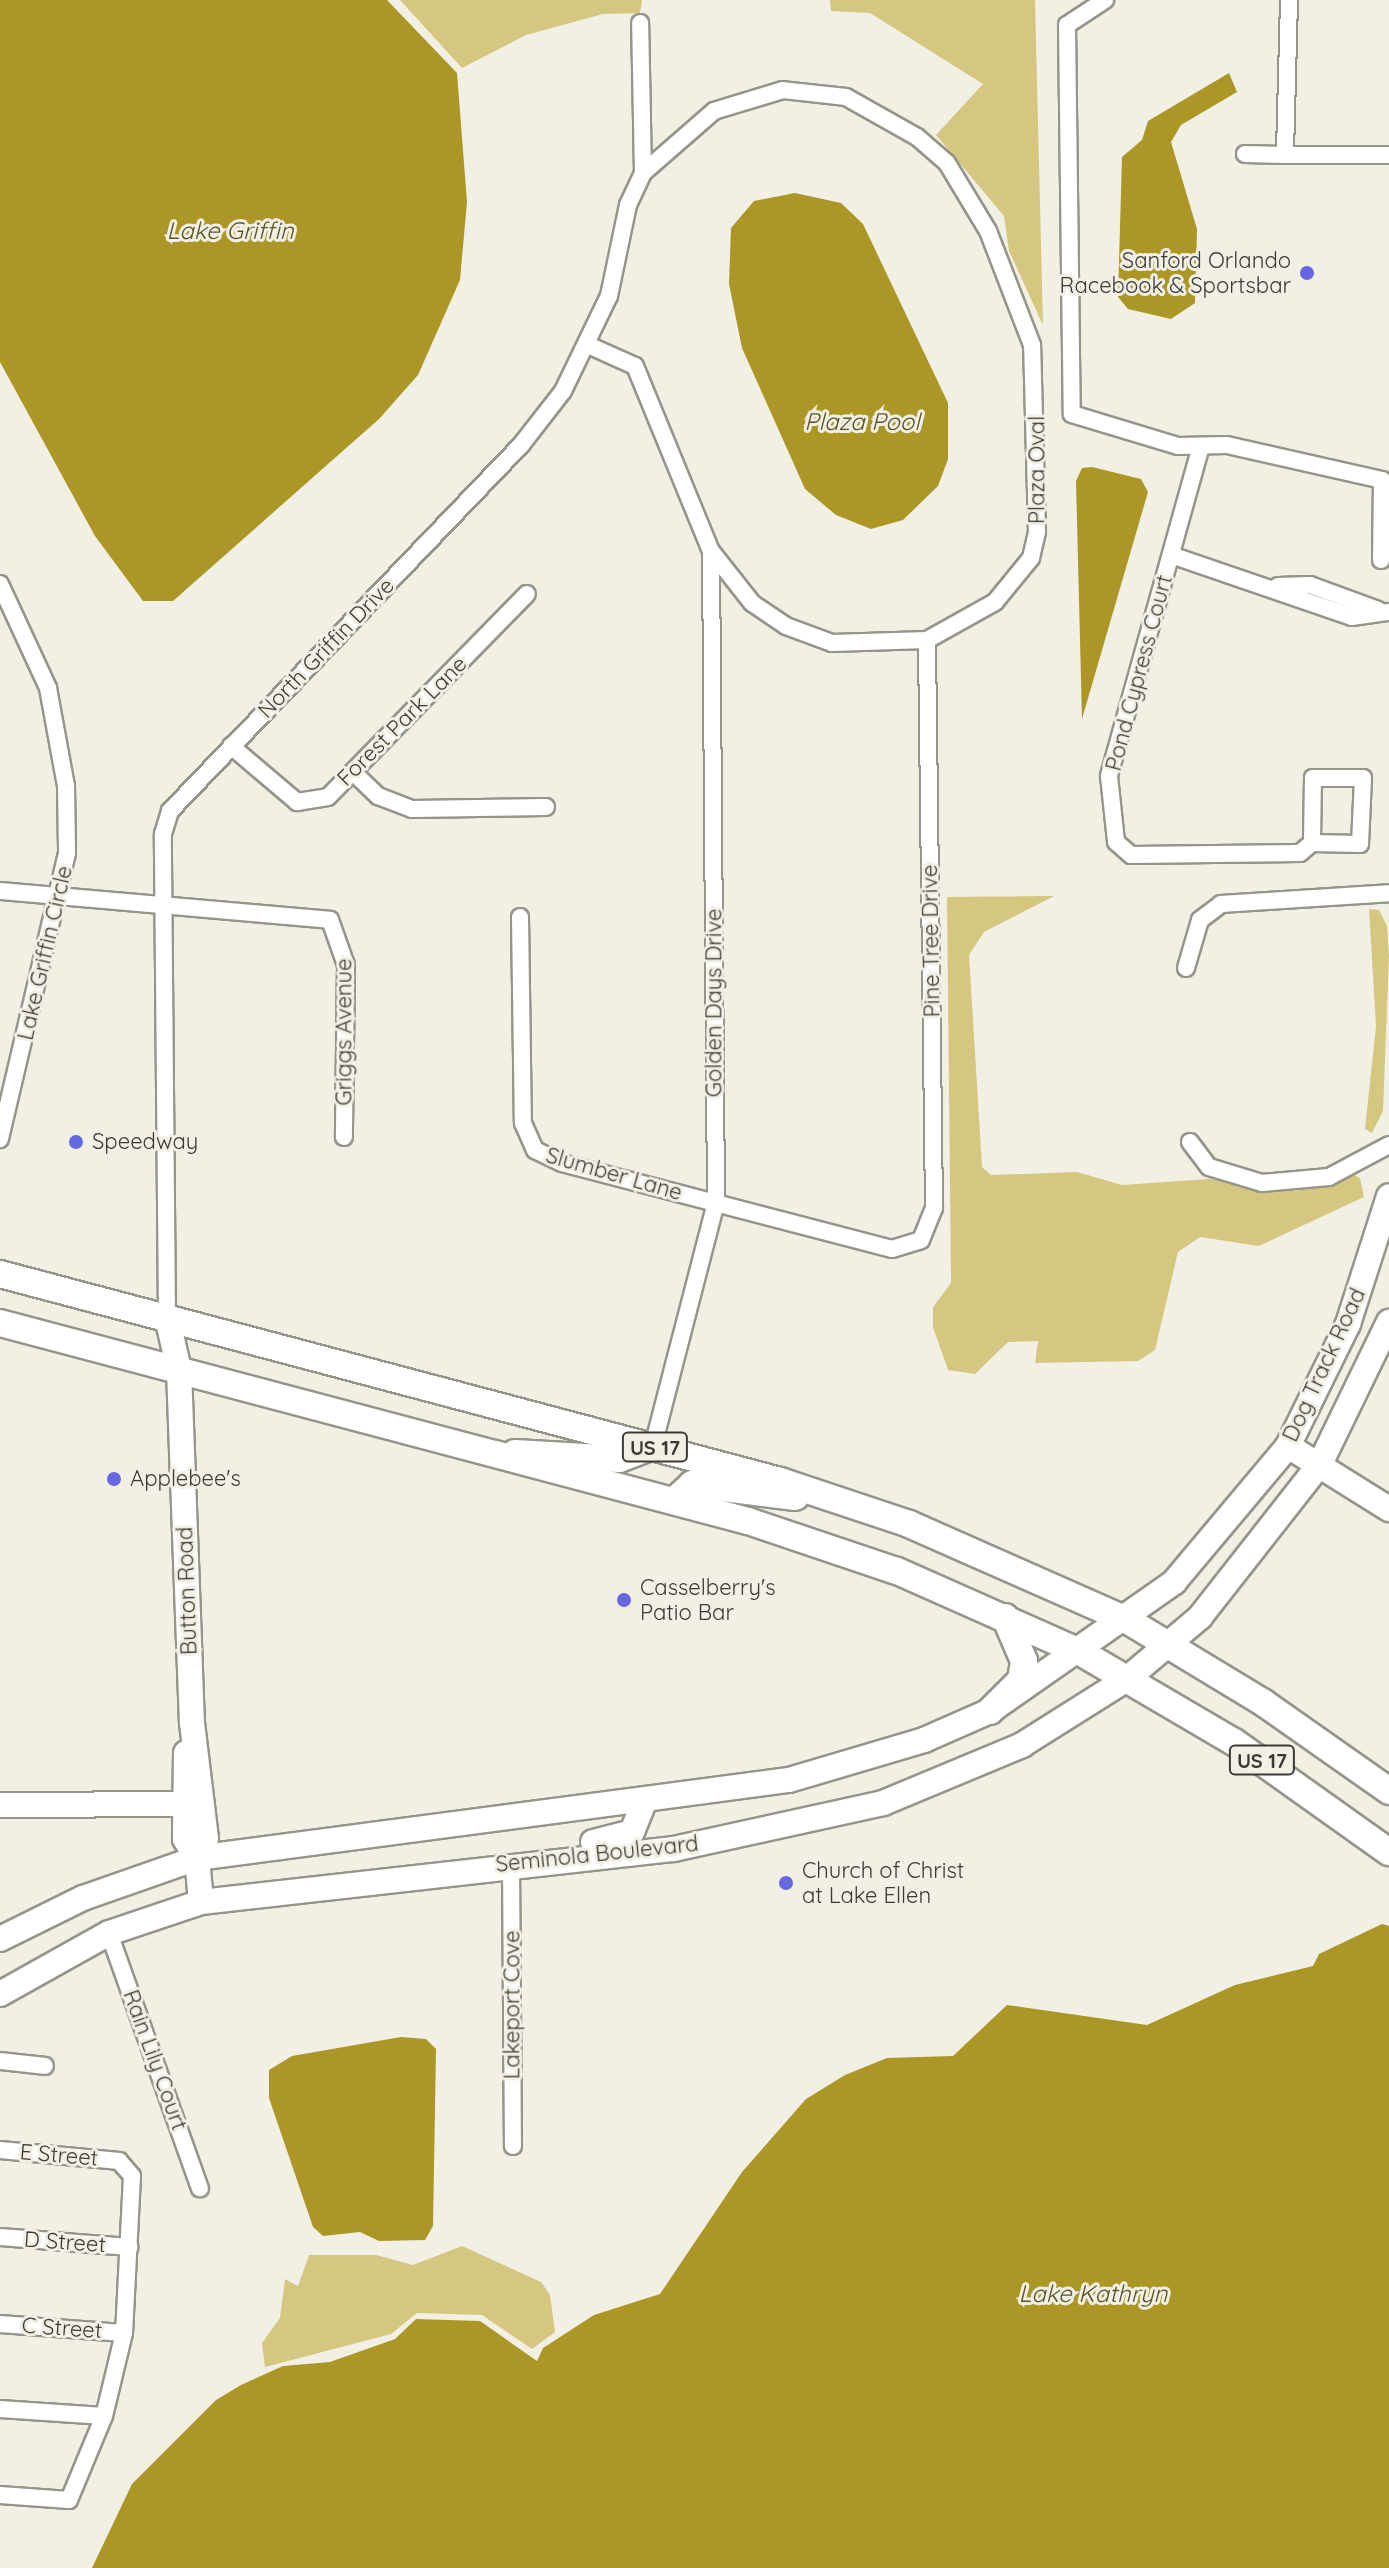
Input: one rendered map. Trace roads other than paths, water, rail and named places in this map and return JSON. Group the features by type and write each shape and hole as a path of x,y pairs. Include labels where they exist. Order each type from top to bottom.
{"main road":[{"name":"Dog Track Road","path":"1127,1620 1174,1582 1288,1446 1348,1324 1389,1196"},
{"name":"US 17","path":"0,1274 653,1446 842,1500 1127,1620 1171,1645 1389,1791"},
{"name":"Button Road","path":"167,1317 179,1370 192,1723 206,1838 197,1858"},
{"name":"Dog Track Road","path":"1171,1645 1320,1464 1389,1322"},
{"name":"US 17","path":"0,1323 674,1501 826,1545 1005,1617 1082,1653 1234,1742 1389,1852"},
{"path":"495,1455 554,1450 619,1459 653,1446"},
{"path":"1288,1446 1389,1509"},
{"path":"674,1501 682,1489 700,1484 842,1500"},
{"path":"990,1711 1021,1680 1024,1661 1005,1617"},
{"name":"Seminola Boulevard","path":"0,1939 83,1898 197,1858 644,1802 854,1764 990,1711 1082,1653 1127,1620"},
{"name":"Seminola Boulevard","path":"0,1994 109,1933 201,1902 511,1863 674,1849 883,1803 1022,1745 1127,1679 1171,1645"},
{"name":"Button Road","path":"192,1723 184,1804 185,1839 197,1858 201,1902"},
{"path":"511,1863 535,1849 625,1836 642,1819 644,1802"},
{"path":"0,1805 184,1804"}],"street":[{"path":"1105,0 1067,25 1069,406 1080,421 1201,446 1227,445 1382,480 1381,560"},
{"path":"1285,155 1289,0"},
{"name":"North Griffin Drive","path":"167,1317 164,911 170,811 521,445 588,345 643,173 640,23"},
{"name":"Plaza Oval","path":"588,345 635,366 711,551 752,603 808,636 859,645 927,640 962,625 1019,580 1037,532 1032,345 968,192 917,137 846,97 817,91 750,96 714,111 643,173"},
{"path":"1245,154 1388,155"},
{"name":"Pond Cypress Court","path":"1201,446 1109,776 1116,842 1131,855 1300,853 1312,843 1360,844 1363,778 1313,778 1312,843"},
{"name":"Golden Days Drive","path":"653,1446 716,1203 711,551"},
{"path":"1171,555 1278,586 1320,608 1352,617 1383,611"},
{"name":"Lake Griffin Circle","path":"0,584 31,643 58,736 67,853 60,900 0,1139"},
{"path":"1278,586 1325,589 1383,611"},
{"path":"1320,608 1325,589"},
{"name":"Forest Park Lane","path":"231,746 297,802 328,797 527,594"},
{"name":"Pine Tree Drive","path":"921,1240 934,1208 927,640"},
{"path":"353,772 378,796 412,809 546,807"},
{"path":"0,891 164,911"},
{"path":"1186,968 1200,920 1221,904 1389,893"},
{"name":"Griggs Avenue","path":"164,911 315,915 337,928 346,965 344,1137"},
{"name":"Slumber Lane","path":"520,917 523,1123 535,1150 716,1203 892,1249 921,1240"},
{"path":"1190,1142 1209,1167 1262,1183 1329,1177 1389,1145"},
{"name":"Lakeport Cove","path":"511,1863 513,2146"},
{"name":"Rain Lily Court","path":"109,1933 200,2188"},
{"path":"0,2061 45,2066"},
{"name":"E Street","path":"0,2150 119,2161 132,2176 130,2247"},
{"name":"D Street","path":"0,2237 130,2247"},
{"path":"0,2495 69,2500 104,2416 124,2333 130,2247"},
{"name":"C Street","path":"0,2324 124,2333"},
{"path":"0,2409 104,2416"}],"water":[{"name":"Lake Griffin","path":"0,0 387,0 457,73 467,202 460,280 418,375 379,419 173,601 143,601 95,536 0,362"},
{"path":"1229,73 1237,92 1181,125 1171,142 1197,229 1195,303 1171,319 1128,309 1118,297 1122,157 1142,140 1148,121"},
{"name":"Plaza Pool","path":"795,193 841,203 863,224 948,403 948,459 938,486 903,520 871,529 836,515 805,489 742,348 729,284 731,228 754,201"},
{"path":"1092,467 1141,479 1148,492 1082,719 1076,481 1082,468"},
{"name":"Lake Kathryn","path":"1382,1924 1389,1926 1389,2568 92,2568 132,2484 216,2400 241,2385 283,2366 330,2362 395,2339 416,2319 480,2321 537,2361 543,2348 594,2315 660,2294 742,2172 806,2099 845,2075 887,2058 953,2056 1007,2005 1147,2025 1235,1985 1313,1966 1319,1954"},
{"path":"401,2037 426,2039 436,2049 433,2226 425,2240 379,2241 360,2232 323,2236 313,2227 269,2098 269,2070 292,2056"}],"place":[{"name":"Sanford Orlando Racebook & Sportsbar","path":"1307,273"},
{"name":"Speedway","path":"76,1142"},
{"name":"Applebee's","path":"114,1479"},
{"name":"Casselberry's Patio Bar","path":"624,1600"},
{"name":"Church of Christ at Lake Ellen","path":"786,1883"}]}
